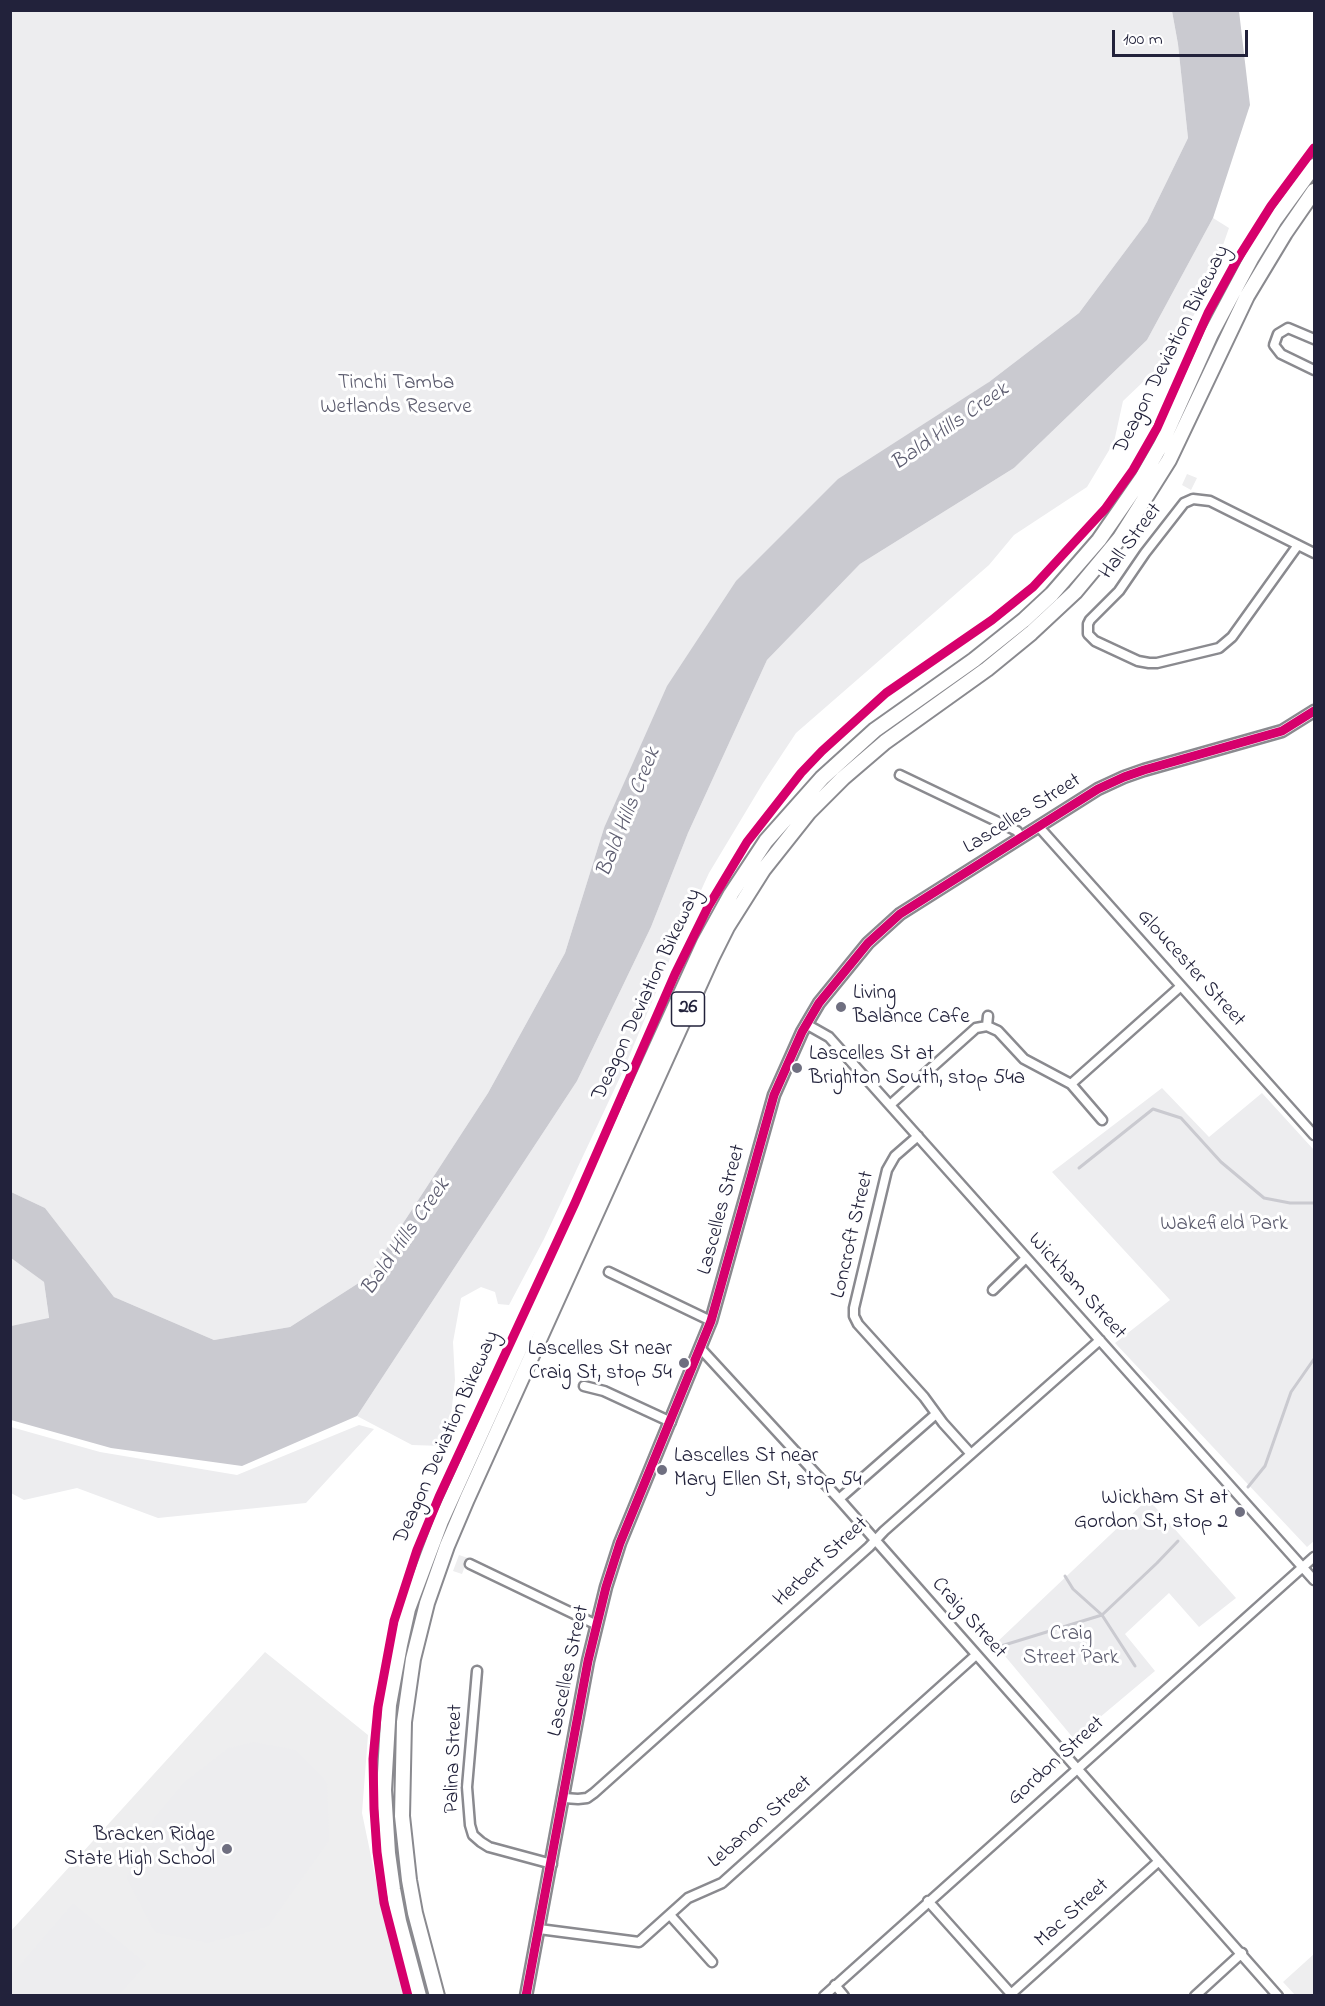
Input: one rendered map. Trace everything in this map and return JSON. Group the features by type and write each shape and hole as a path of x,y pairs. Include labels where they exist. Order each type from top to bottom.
{"highway":[{"name":"26","path":"419,1995 393,1889 385,1812 385,1758 389,1705 408,1609 441,1521 704,943 731,894 766,841 822,778 874,730 974,660 1024,620 1058,587 1099,540 1161,446 1211,334 1252,257 1274,220 1314,166"},
{"name":"26","path":"437,1995 415,1913 402,1816 404,1722 408,1689 422,1623 436,1574 455,1527 712,957 727,927 763,870 809,812 843,778 885,742 987,669 1031,633 1075,592 1120,538 1169,460 1247,296 1285,233 1314,191"}],"street":[{"path":"1314,339 1288,328 1278,334 1274,345 1281,354 1314,370"},
{"name":"Hall Street","path":"1298,545 1232,637 1219,648 1149,663 1138,662 1091,638 1087,628 1090,620 1119,591 1176,512 1184,503 1193,499 1209,501 1298,545 1314,553"},
{"name":"Lascelles Street","path":"526,1995 588,1661 620,1543 701,1349 711,1321 766,1119 782,1075 806,1024 844,971 889,924 923,899 1098,789 1124,777 1282,731 1314,711"},
{"path":"900,775 1017,831 1021,837"},
{"name":"Gloucester Street","path":"1039,826 1314,1135"},
{"path":"1071,1084 1181,986"},
{"path":"987,1026 988,1016"},
{"name":"Wickham Street","path":"806,1024 829,1037 1314,1581"},
{"path":"890,1105 976,1028 987,1026 998,1031 1024,1059 1071,1084 1102,1120"},
{"name":"Loncroft Street","path":"918,1136 895,1156 887,1170 854,1316 858,1324 924,1397 971,1454"},
{"path":"993,1290 1026,1258"},
{"path":"609,1272 711,1321"},
{"name":"Herbert Street","path":"564,1798 587,1798 594,1793 1100,1340"},
{"name":"Craig Street","path":"701,1349 839,1499 1278,1995"},
{"path":"584,1386 604,1391 670,1422"},
{"path":"839,1499 936,1414"},
{"name":"Gordon Street","path":"824,1995 1314,1557"},
{"path":"470,1564 597,1625"},
{"name":"Lebanon Street","path":"539,1929 639,1942 688,1898 722,1883 976,1655"},
{"name":"Palina Street","path":"477,1671 467,1799 473,1834 489,1847 552,1864"},
{"name":"Mac Street","path":"1012,1994 1160,1861"},
{"path":"928,1901 1012,1994"},
{"path":"670,1915 712,1962"},
{"path":"1195,1995 1242,1953"},
{"path":"836,1986 844,1995"}],"shaded area":[{"path":"1187,474 1197,478 1191,490 1182,485"},
{"path":"459,1555 468,1558 462,1574 453,1571"},
{"name":"Bracken Ridge State High School","path":"265,1652 368,1735 362,1813 377,1885 407,1995 11,1995 10,1932"},
{"path":"1314,1954 1314,1995 1295,1995 1283,1982"}],"green space":[{"name":"Tinchi Tamba Wetlands Reserve","path":"10,11 1172,11 1178,44 1188,138 1147,222 1079,313 989,382 604,828 565,953 488,1093 368,1277 290,1327 214,1340 114,1297 45,1208 11,1192"},
{"path":"1213,218 1229,228 1204,299 1164,362 1123,401 1114,442 1087,487 1014,535 989,565 796,733 763,783 709,873 674,949 623,1071 544,1239 509,1305 498,1304 495,1292 481,1287 461,1298 453,1342 455,1380 450,1424 442,1446 412,1445 357,1416 577,1081 651,927 688,833 767,660 860,564 1014,468 1147,340"},
{"name":"Wakefield Park","path":"1162,1088 1209,1137 1262,1093 1314,1150 1314,1541 1307,1547 1115,1343 1170,1300 1052,1172"},
{"path":"11,1258 44,1282 49,1319 11,1326"},
{"path":"359,1425 374,1429 306,1503 158,1518 77,1488 24,1500 11,1493 11,1427 100,1452 237,1475"},
{"name":"Craig Street Park","path":"1148,1499 1236,1598 1199,1627 1169,1593 1125,1634 1155,1671 1074,1739 995,1644"},
{"path":"254,1742 295,1750 327,1783 329,1840 267,1927 207,1943 155,1932 127,1878 154,1819 185,1782 229,1748"},
{"path":"73,1904 146,1964 118,1995 11,1995 11,1976"}],"water":[{"name":"Bald Hills Creek","path":"1172,11 1239,11 1250,105 1213,218 1147,340 1014,468 860,564 767,660 688,833 651,927 577,1081 357,1416 242,1466 111,1448 11,1420 11,1326 49,1318 44,1282 11,1258 11,1192 45,1208 114,1297 214,1340 290,1327 368,1277 488,1093 565,953 604,828 667,686 736,581 838,479 989,382 1079,313 1147,222 1188,138 1178,44"}],"waterway":[{"path":"1079,1168 1153,1109 1181,1118 1221,1162 1264,1198 1290,1203 1314,1203"},
{"path":"1248,1487 1265,1466 1291,1392 1314,1359"},
{"path":"1001,1646 1102,1615 1178,1541"},
{"path":"1065,1576 1073,1589 1102,1615 1135,1666"}],"cycle path":[{"name":"Deagon Deviation Bikeway","path":"408,1996 384,1903 374,1809 373,1759 378,1707 394,1621 417,1550 439,1497 575,1203 675,974 708,907 747,842 801,773 886,693 992,620 1033,587 1105,509 1133,470 1157,428 1208,313 1237,260 1271,206 1314,148"},
{"path":"526,1996 588,1661 606,1587 620,1543 711,1321 774,1095 802,1032 819,1003 868,943 900,914 1098,789 1144,770 1282,731 1314,711"}],"place":[{"name":"Living Balance Cafe","path":"841,1007"},
{"name":"Lascelles St at Brighton South, stop 54a","path":"797,1068"},
{"name":"Lascelles St near Craig St, stop 54","path":"684,1363"},
{"name":"Lascelles St near Mary Ellen St, stop 54","path":"662,1470"},
{"name":"Wickham St at Gordon St, stop 2","path":"1240,1512"},
{"name":"Bracken Ridge State High School","path":"227,1849"}]}
